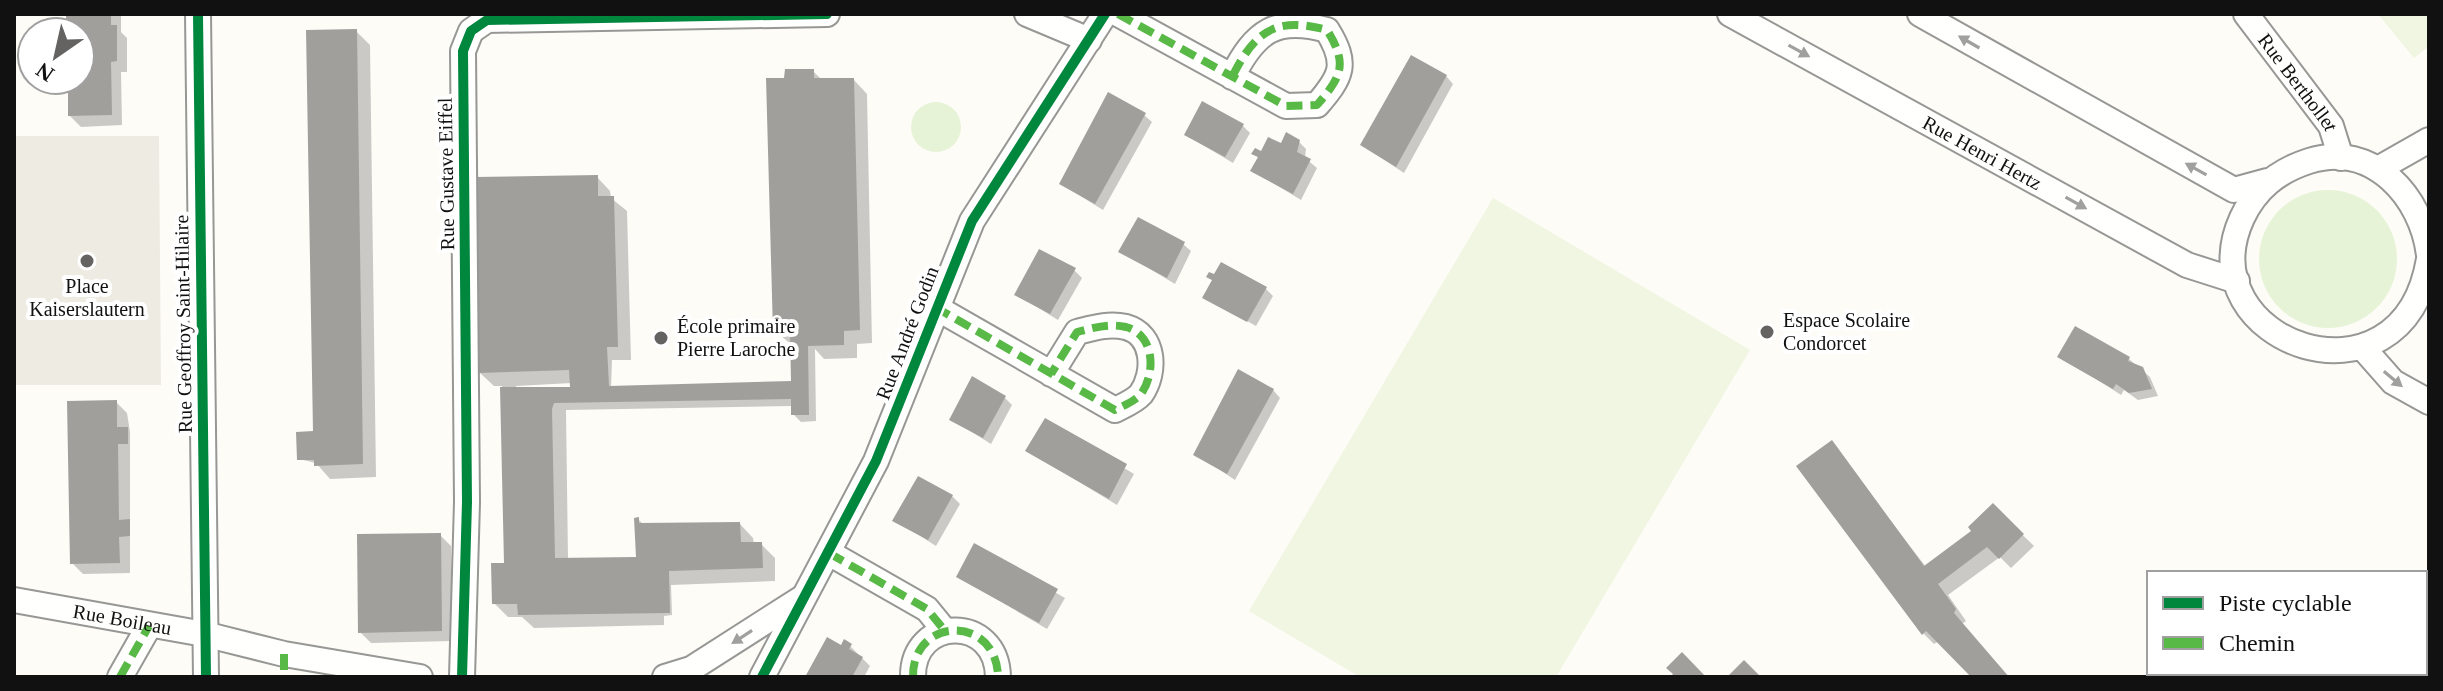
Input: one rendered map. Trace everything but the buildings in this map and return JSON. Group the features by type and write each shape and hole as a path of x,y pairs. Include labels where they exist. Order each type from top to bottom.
{"street":[{"name":"Rue Geoffroy Saint-Hilaire","path":"198,14 206,677"},
{"name":"Rue Gustave Eiffel","path":"462,677 467,502 463,51 471,31 487,20 827,14"},
{"path":"1027,14 1089,40"},
{"name":"Rue André Godin","path":"762,677 808,595 876,461 935,307 988,192 1105,14"},
{"path":"1118,14 1232,77"},
{"name":"Rue Henri Hertz","path":"1730,14 2187,265 2237,281"},
{"path":"1920,14 2234,190 2267,181 2290,167 2315,159 2341,158 2378,169 2408,194 2428,228 2427,289 2390,334 2363,348 2318,352 2296,346 2259,320 2237,281 2234,253 2238,227 2249,202 2267,181"},
{"name":"Rue Berthollet","path":"2246,14 2331,126 2341,158"},
{"path":"2378,169 2429,140"},
{"name":"Rue André Godin","path":"935,307 1051,374"},
{"path":"2363,348 2393,382 2429,402"},
{"path":"829,553 927,609 945,631"},
{"path":"665,677 691,669 808,595"},
{"name":"Rue Boileau","path":"14,600 204,634 284,666 420,677"},
{"path":"120,677 149,626"},
{"path":"913,677 915,660 921,647 945,631 958,630 984,641 993,652 998,677"}],"green space":[{"path":"2378,14 2429,14 2429,46 2414,58"},
{"path":"936,102 954,109 961,127 954,145 936,152 918,145 911,127 918,109"},
{"path":"2328,190 2354,195 2377,210 2392,233 2397,259 2392,285 2377,308 2354,323 2328,328 2302,323 2279,308 2264,285 2259,259 2264,233 2279,210 2302,195"},
{"path":"1493,198 1750,350 1556,677 1360,677 1249,611"}],"shaded area":[{"name":"Place Kaiserslautern","path":"14,136 159,136 161,385 14,385"}],"marked path":[{"path":"1118,14 1286,106 1317,105 1337,77 1340,61 1327,30 1294,25 1269,31 1259,38 1249,48 1241,61 1232,77"},
{"path":"935,307 1115,410 1141,394 1149,376 1150,356 1143,338 1136,331 1119,326 1095,328 1077,332 1051,374"},
{"path":"829,553 927,609 945,631"},
{"path":"120,677 149,626"},
{"path":"913,677 916,657 926,642 939,634 955,630 970,633 984,642 994,656 998,677"},
{"path":"284,654 284,677"}],"cycle path":[{"path":"198,14 206,677"},
{"path":"462,677 467,502 463,51 471,31 487,20 827,14"},
{"path":"762,677 876,461 972,221 1105,14"}],"place":[{"name":"Place Kaiserslautern","path":"87,261"},
{"name":"Espace Scolaire Condorcet","path":"1767,332"},
{"name":"École primaire Pierre Laroche","path":"661,338"}]}
